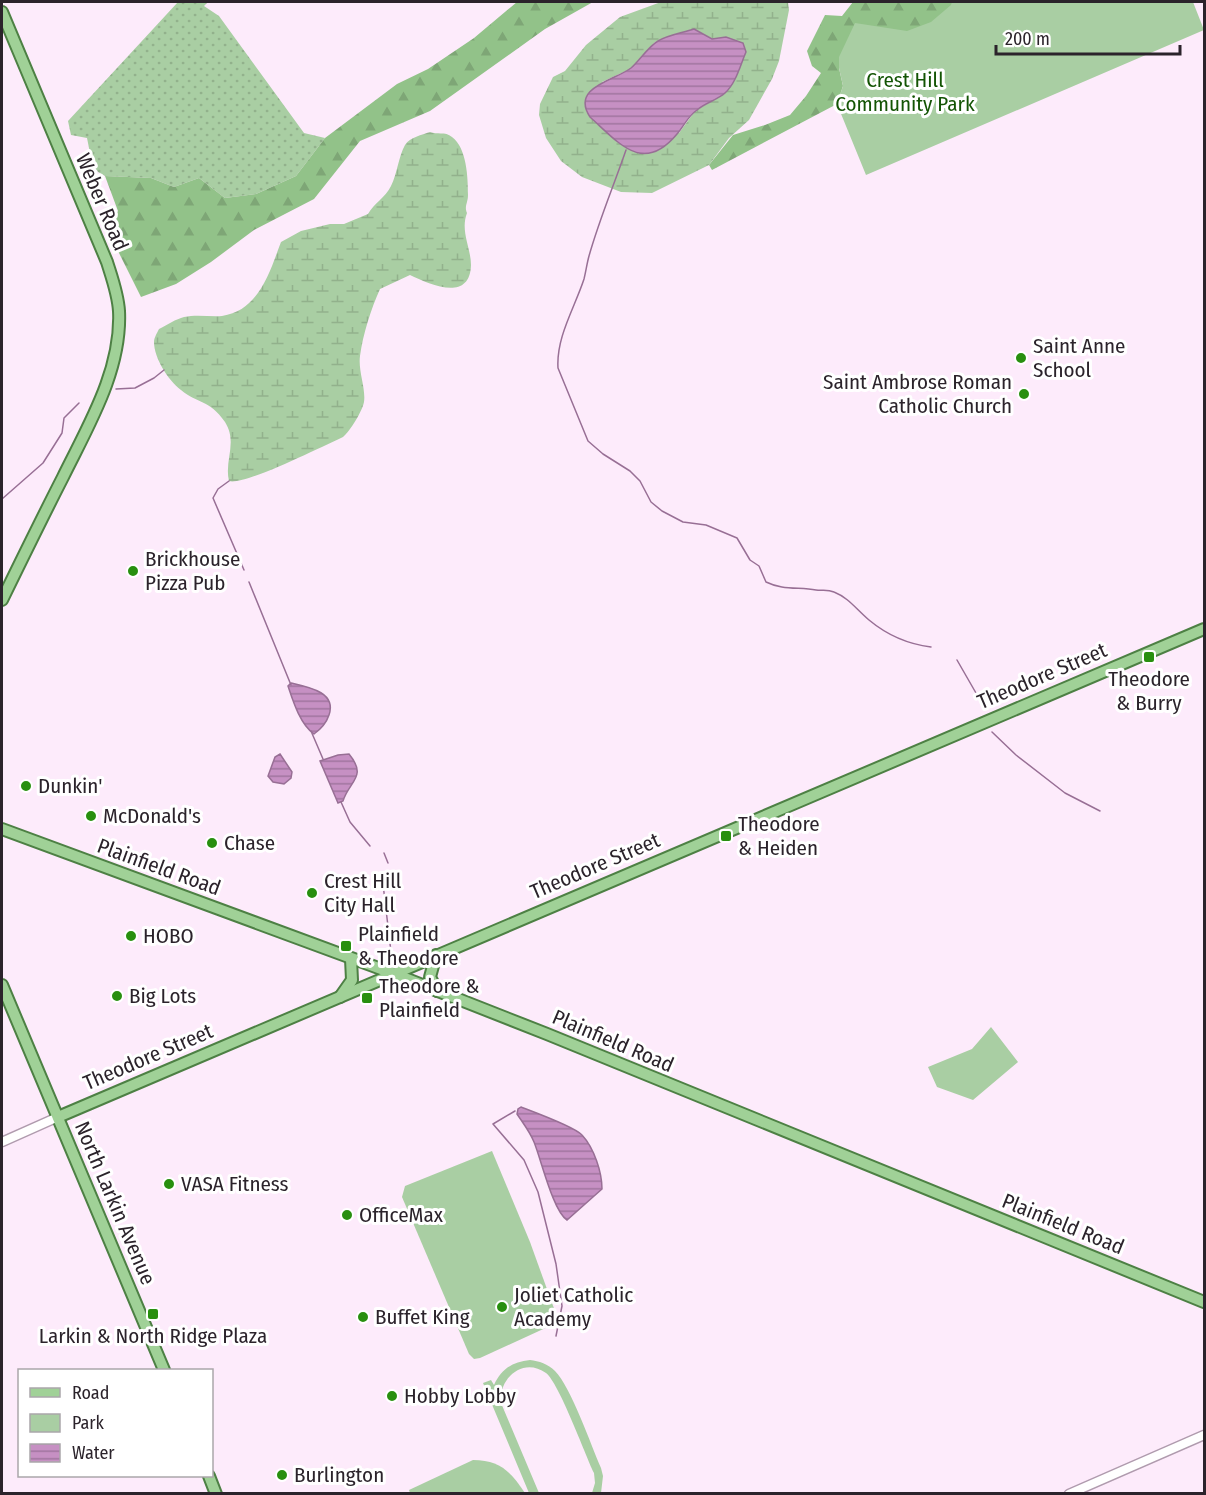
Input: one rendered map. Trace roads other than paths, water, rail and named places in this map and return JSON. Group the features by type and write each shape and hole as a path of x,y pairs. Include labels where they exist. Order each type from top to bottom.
{"main road":[{"name":"Weber Road","path":"2,12 115,286 119,311 117,345 109,377 94,414 2,600"},
{"name":"Theodore Street","path":"58,1117 1204,629"},
{"name":"Plainfield Road","path":"2,829 392,973 1204,1302"},
{"path":"436,955 430,977 437,992"},
{"path":"340,997 352,980 351,959"},
{"name":"North Larkin Avenue","path":"2,985 163,1369"},
{"path":"209,1477 216,1494"}],"street":[{"name":"Theodore Street","path":"2,1142 58,1117"},
{"path":"1069,1494 1204,1435"}],"water":[{"path":"694,29 712,39 726,37 743,43 746,52 729,89 694,112 665,146 653,152 642,153 621,145 590,117 585,107 590,91 631,68 658,41"},
{"path":"291,683 319,692 329,701 328,718 314,734 298,712 288,686"},
{"path":"280,754 292,772 291,778 284,784 273,782 268,776 275,757"},
{"path":"349,754 357,768 357,774 343,801 338,803 320,761"},
{"path":"521,1107 578,1132 594,1153 602,1189 567,1220 552,1196 532,1138 517,1114"}],"waterway":[{"path":"626,150 597,229 584,279 563,334 558,356 558,368 588,441 603,454 630,471 640,481 651,502 662,511 683,522 706,525 737,538 750,560 759,566 766,582 784,587 834,592 844,597 869,620 890,634 914,644 931,647"},
{"path":"116,389 135,388 164,370"},
{"path":"2,499 43,463 62,433 64,418 79,403"},
{"path":"229,481 218,489 213,498 244,570"},
{"path":"249,582 291,685"},
{"path":"957,660 980,700"},
{"path":"311,731 323,759"},
{"path":"992,732 1016,755 1065,793 1100,811"},
{"path":"341,802 350,822 370,846"},
{"path":"384,853 388,863"},
{"path":"383,884 391,952"},
{"path":"515,1111 493,1124 524,1160 538,1192 556,1264 562,1306 556,1336"}],"place":[{"name":"Saint Anne School","path":"1021,358"},
{"name":"Saint Ambrose Roman Catholic Church","path":"1024,394"},
{"name":"Brickhouse Pizza Pub","path":"133,571"},
{"name":"Theodore & Burry","path":"1149,657"},
{"name":"Dunkin'","path":"26,786"},
{"name":"McDonald's","path":"91,816"},
{"name":"Theodore & Heiden","path":"726,836"},
{"name":"Chase","path":"212,843"},
{"name":"Crest Hill City Hall","path":"312,893"},
{"name":"HOBO","path":"131,936"},
{"name":"Plainfield & Theodore","path":"346,946"},
{"name":"Big Lots","path":"117,996"},
{"name":"Theodore & Plainfield","path":"367,998"},
{"name":"VASA Fitness","path":"169,1184"},
{"name":"OfficeMax","path":"347,1215"},
{"name":"Joliet Catholic Academy","path":"502,1307"},
{"name":"Larkin & North Ridge Plaza","path":"153,1314"},
{"name":"Buffet King","path":"363,1317"},
{"name":"Hobby Lobby","path":"392,1396"},
{"name":"Burlington","path":"282,1475"}],"park label":[{"name":"Crest Hill Community Park","path":"905,92"}]}
